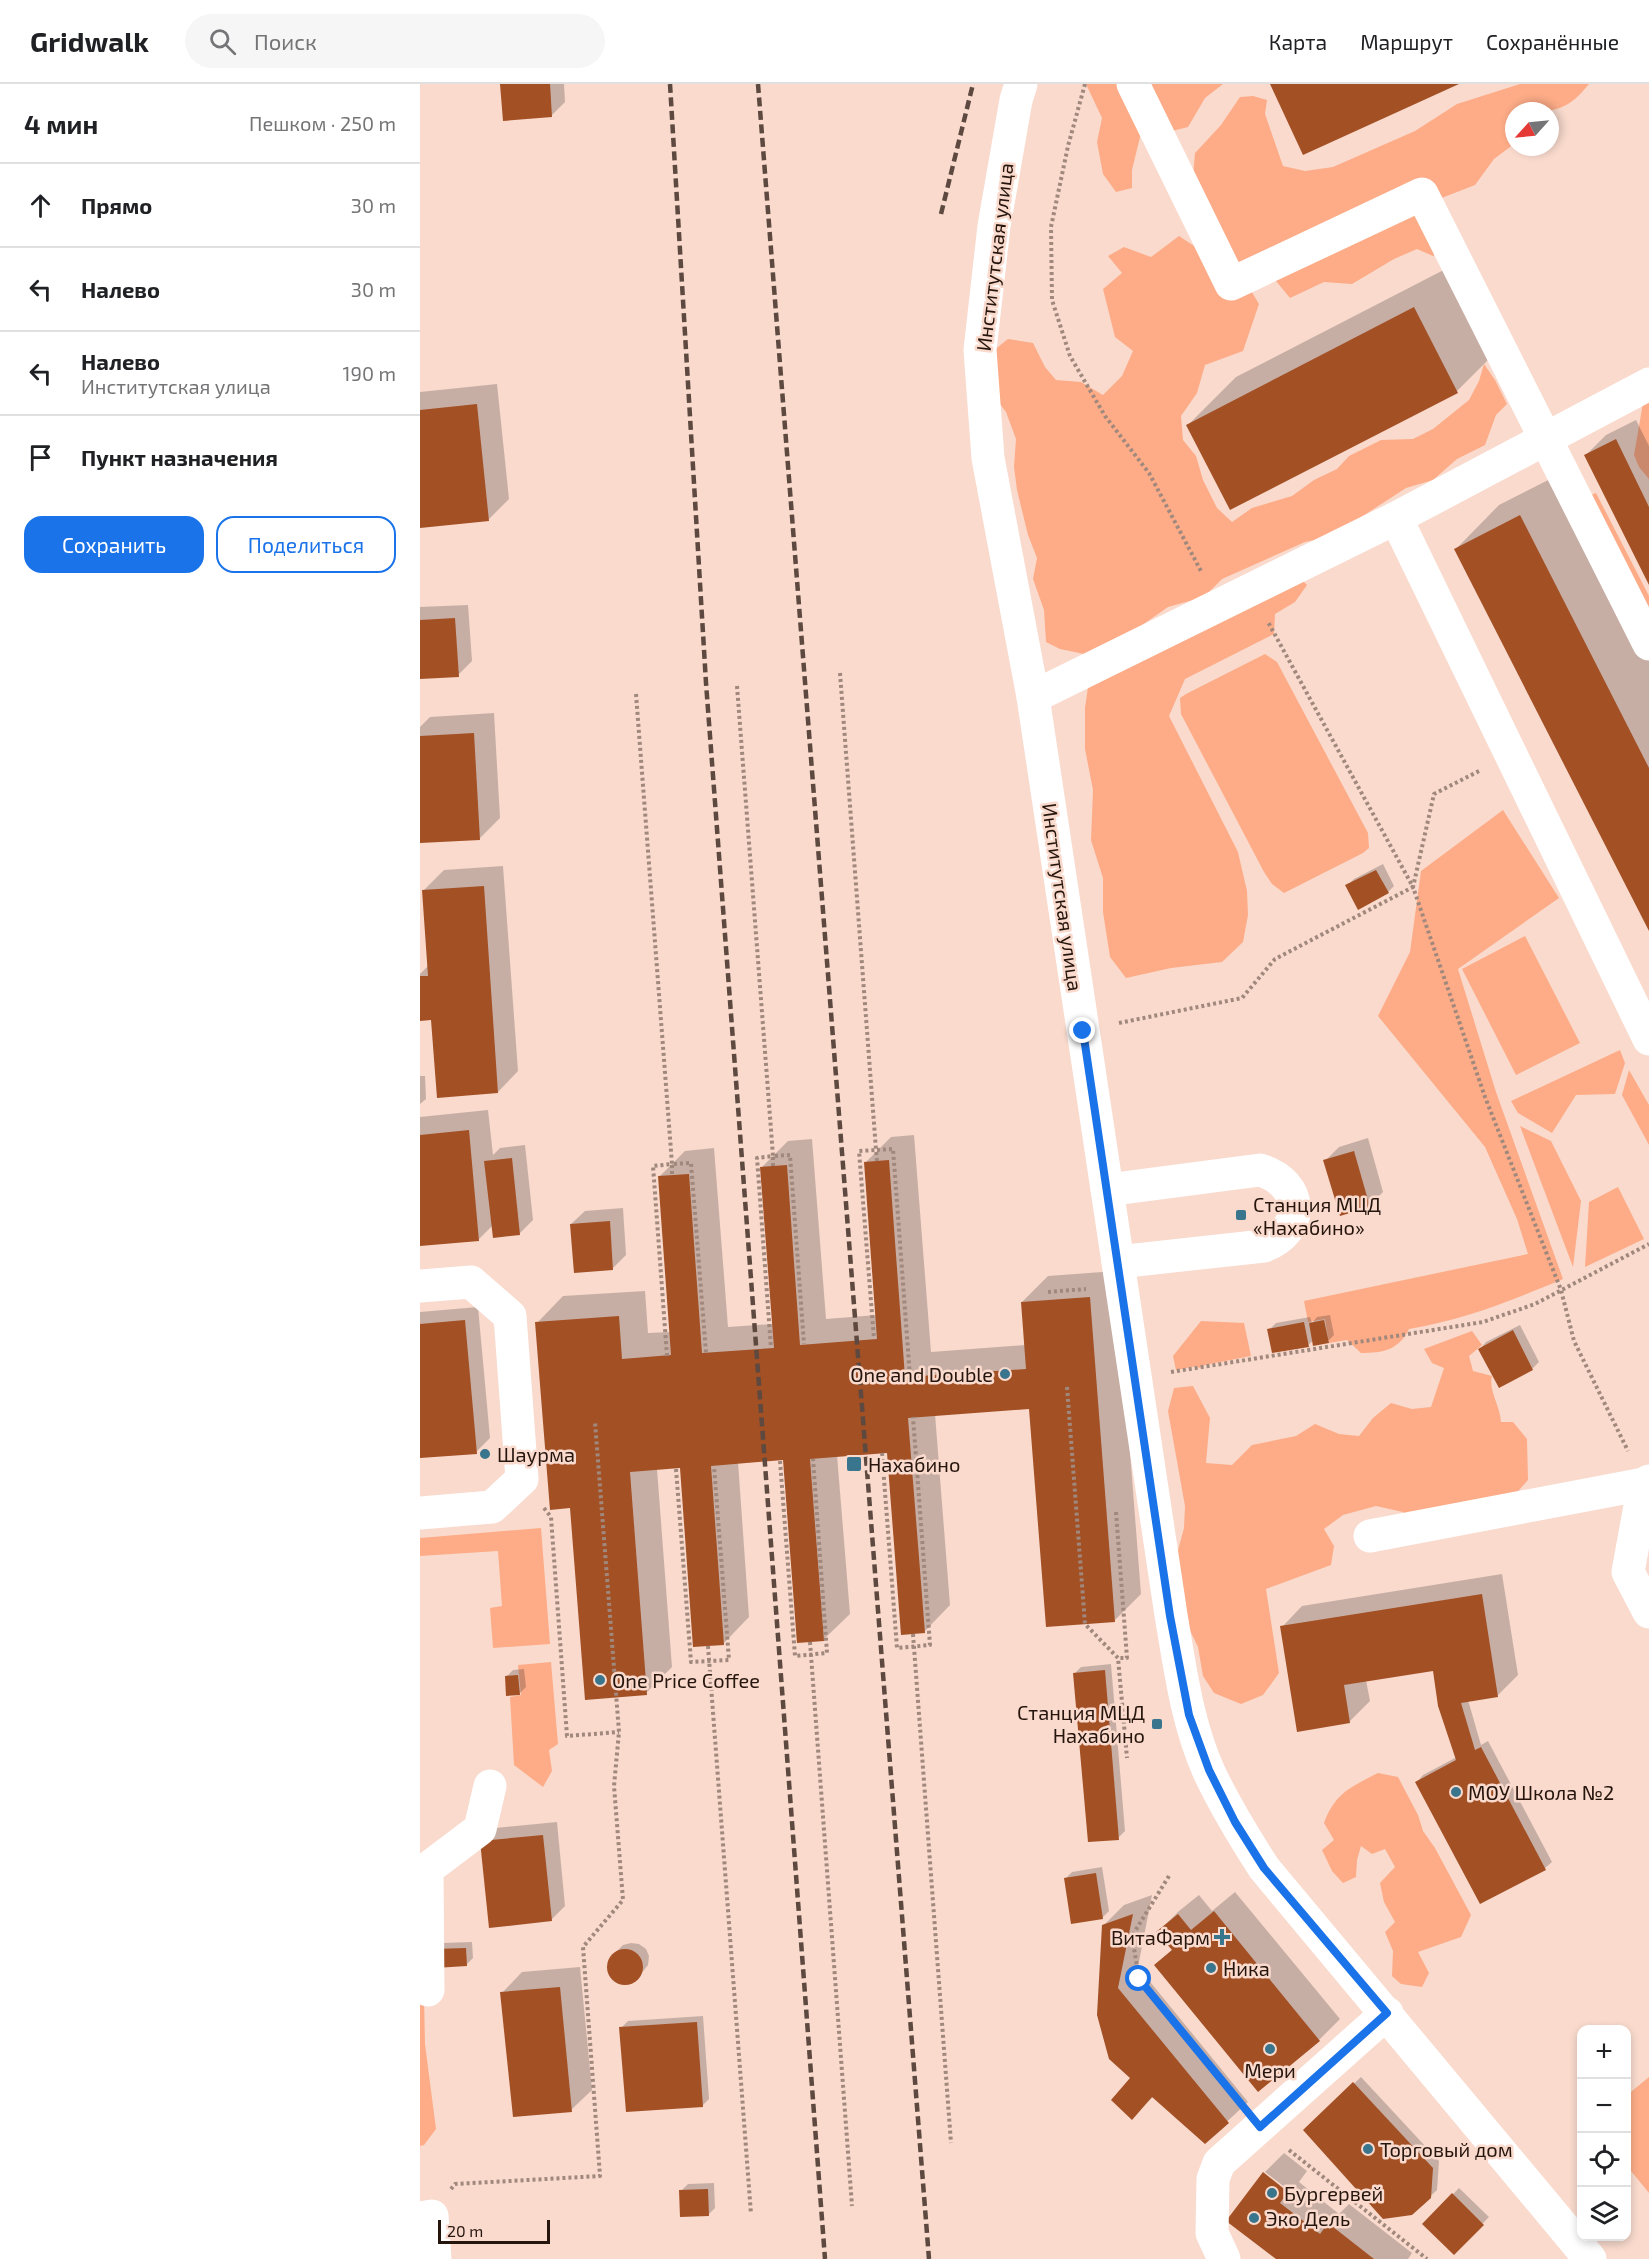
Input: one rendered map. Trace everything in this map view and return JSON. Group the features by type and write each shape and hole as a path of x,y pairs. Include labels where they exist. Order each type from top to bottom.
{"street":[{"name":"Институтская улица","path":"1021,84 1016,100 994,226 980,350 988,458 1034,697 1180,1670 1189,1715 1209,1770 1235,1822 1264,1868 1590,2259"},
{"path":"1143,87 1231,284 1422,194 1649,644"},
{"path":"1034,697 1396,518 1649,384"},
{"path":"1396,518 1649,1039"},
{"path":"1107,1190 1260,1170 1282,1180 1290,1190 1294,1201 1291,1225 1280,1238 1264,1246 1118,1262"},
{"path":"420,1286 471,1282 510,1316 522,1479 492,1507 420,1513"},
{"path":"1370,1536 1647,1483 1628,1572 1649,1612"},
{"path":"428,1990 427,1869 480,1828 490,1786"},
{"path":"1224,2259 1212,2233 1213,2180 1219,2163 1387,2013"},
{"path":"426,2217 435,2259"}],"path":[{"path":"840,673 877,1161"},
{"path":"737,686 773,1166"},
{"path":"636,694 672,1174"},
{"path":"1511,756 1434,794 1413,887 1485,1097 1561,1290 1574,1341 1647,1483"},
{"path":"874,1340 859,1151 893,1149 910,1377"},
{"path":"771,1348 757,1158 773,1156 790,1155 804,1344"},
{"path":"667,1356 653,1166 672,1164 691,1163 706,1353"},
{"path":"1169,1373 1483,1322 1535,1304 1649,1244"},
{"path":"1067,1387 1085,1624 1118,1658 1127,1758"},
{"path":"882,1453 897,1648 930,1645 913,1417"},
{"path":"426,2217 455,2184 600,2176 583,1947 623,1900 614,1786 619,1732 595,1422"},
{"path":"780,1461 795,1656 827,1653 813,1459"},
{"path":"676,1468 691,1662 729,1660 714,1466"},
{"path":"522,1479 551,1517 567,1736 619,1732"},
{"path":"913,1634 951,2144"},
{"path":"810,1642 852,2206"},
{"path":"708,1646 752,2214"},
{"path":"1169,1876 1132,1936 1139,1979 1260,2127 1427,2259"}],"shaded area":[{"path":"1086,84 1223,84 1205,98 1188,127 1160,134 1141,133 1132,170 1132,188 1116,192 1103,174 1097,142 1102,118"},
{"path":"1520,84 1589,84 1572,101 1559,108 1559,102 1505,102 1505,151 1494,159 1475,185 1439,199 1452,243 1433,256 1417,249 1394,259 1352,284 1324,282 1290,298 1266,269 1240,266 1191,199 1195,153 1221,125 1240,97 1253,96 1267,100 1265,114 1283,166 1305,171 1333,167 1415,131 1457,104"},
{"path":"1179,236 1244,279 1259,304 1243,351 1205,365 1197,393 1181,416 1183,440 1196,456 1203,480 1217,508 1232,522 1252,508 1292,496 1314,480 1337,469 1349,456 1381,440 1413,439 1433,429 1469,400 1479,381 1484,364 1507,404 1496,415 1485,445 1457,459 1433,480 1406,488 1332,536 1305,542 1222,579 1204,597 1168,607 1138,628 1089,655 1060,649 1046,642 1044,610 1033,579 1037,558 1028,535 1017,490 1014,467 1016,439 1006,412 990,391 988,355 1008,339 1033,343 1045,367 1056,380 1081,382 1103,395 1122,376 1133,351 1115,337 1103,289 1122,273 1108,256 1124,247 1151,257"},
{"path":"1649,395 1649,479 1639,467 1634,455 1644,397"},
{"path":"1596,493 1649,596 1649,619 1591,495"},
{"path":"1296,574 1307,585 1295,602 1275,614 1274,634 1185,679 1169,716 1238,852 1247,891 1248,915 1243,942 1222,962 1171,968 1126,978 1110,957 1103,912 1103,878 1091,840 1093,790 1085,749 1085,708 1089,680"},
{"path":"1265,654 1277,662 1368,833 1369,848 1363,853 1284,893 1272,884 1264,872 1181,714 1180,698"},
{"path":"1503,810 1559,898 1458,969 1496,1092 1563,1279 1469,1315 1409,1329 1400,1342 1390,1349 1361,1353 1347,1340 1329,1343 1325,1319 1308,1322 1304,1301 1528,1254 1517,1219 1485,1147 1378,1016 1410,952 1421,871"},
{"path":"1525,936 1580,1043 1516,1075 1462,969"},
{"path":"1620,1050 1625,1063 1615,1094 1576,1095 1552,1133 1518,1113 1511,1101"},
{"path":"1629,1070 1649,1105 1649,1145 1622,1095"},
{"path":"1520,1126 1551,1141 1581,1201 1573,1267"},
{"path":"1618,1187 1644,1239 1585,1267 1589,1202"},
{"path":"1201,1321 1244,1323 1251,1356 1199,1368 1197,1366 1176,1370 1173,1356"},
{"path":"1472,1331 1482,1345 1469,1356 1473,1371 1492,1376 1492,1387 1501,1422 1513,1422 1527,1439 1528,1480 1501,1510 1418,1534 1403,1512 1376,1506 1343,1515 1324,1529 1334,1546 1331,1565 1266,1589 1279,1673 1263,1695 1241,1704 1214,1693 1203,1676 1198,1647 1182,1614 1174,1565 1184,1528 1185,1506 1168,1411 1174,1388 1193,1386 1210,1418 1206,1463 1232,1465 1252,1445 1296,1436 1315,1424 1339,1434 1359,1436 1373,1418 1391,1403 1412,1409 1431,1407 1444,1368 1432,1363 1424,1349"},
{"path":"541,1528 550,1644 493,1648 490,1608 502,1606 498,1551 420,1556 420,1538"},
{"path":"551,1662 558,1744 549,1750 552,1771 543,1787 514,1765 510,1697 521,1695 518,1665"},
{"path":"1378,1773 1398,1777 1418,1815 1423,1831 1435,1848 1471,1915 1461,1937 1418,1952 1429,1973 1422,1987 1401,1984 1392,1976 1393,1951 1385,1932 1395,1922 1384,1902 1380,1883 1395,1867 1385,1849 1372,1854 1361,1846 1356,1877 1343,1883 1332,1871 1322,1850 1334,1840 1324,1823 1333,1804 1352,1787"},
{"path":"420,1992 424,1998 425,2044 436,2129 424,2145 420,2146"},
{"path":"1649,2077 1649,2193 1631,2171 1631,2092"}],"building":[{"path":"500,84 550,84 552,117 503,121"},
{"path":"1270,84 1459,84 1303,155"},
{"path":"1414,307 1458,393 1230,510 1186,425"},
{"path":"477,404 489,521 420,528 420,410"},
{"path":"1616,439 1649,507 1649,585 1584,455"},
{"path":"1520,515 1649,768 1649,931 1454,549"},
{"path":"455,618 459,677 420,679 420,620"},
{"path":"474,733 480,840 420,843 420,736"},
{"path":"1376,870 1389,893 1358,910 1345,885"},
{"path":"484,886 498,1093 437,1098 431,1020 420,1021 420,976 428,976 422,890"},
{"path":"469,1130 479,1241 420,1246 420,1135"},
{"path":"1354,1151 1370,1207 1340,1216 1323,1160"},
{"path":"512,1158 520,1235 493,1238 484,1161"},
{"path":"889,1160 905,1377 1026,1369 1021,1302 1090,1297 1115,1622 1046,1627 1029,1409 908,1418 925,1633 901,1635 887,1453 810,1459 824,1641 797,1643 783,1460 711,1466 724,1645 693,1647 680,1468 630,1472 647,1695 585,1700 570,1508 550,1510 535,1322 619,1316 622,1359 671,1355 658,1176 689,1174 702,1353 774,1348 760,1167 787,1165 800,1345 877,1339 864,1162"},
{"path":"610,1221 613,1270 574,1273 570,1224"},
{"path":"465,1320 477,1454 420,1458 420,1324"},
{"path":"1324,1320 1329,1343 1313,1346 1309,1323"},
{"path":"1304,1322 1309,1347 1272,1353 1267,1329"},
{"path":"1513,1330 1533,1370 1499,1388 1478,1349"},
{"path":"1482,1594 1498,1697 1461,1703 1475,1750 1481,1747 1546,1870 1480,1904 1415,1782 1456,1760 1438,1706 1433,1671 1344,1685 1350,1723 1297,1732 1280,1626"},
{"path":"1105,1670 1119,1840 1088,1842 1073,1673"},
{"path":"518,1675 520,1695 506,1696 505,1676"},
{"path":"543,1835 552,1921 489,1928 480,1841"},
{"path":"1096,1873 1103,1919 1071,1924 1064,1878"},
{"path":"1214,1911 1320,2041 1258,2092 1154,1965 1172,1950 1156,1932 1178,1914 1191,1930"},
{"path":"1133,1914 1118,1988 1229,2123 1205,2144 1152,2097 1132,2120 1111,2100 1130,2078 1109,2059 1097,2015 1102,1925"},
{"path":"466,1948 467,1966 435,1968 434,1949"},
{"path":"625,1949 638,1954 643,1967 638,1980 625,1985 612,1980 607,1967 612,1954"},
{"path":"560,1987 572,2112 513,2117 500,1992"},
{"path":"697,2022 703,2107 626,2112 619,2027"},
{"name":"Торговый дом","path":"1353,2082 1433,2168 1431,2198 1412,2215 1383,2219 1303,2130"},
{"path":"1263,2172 1288,2192 1280,2203 1320,2234 1328,2223 1374,2259 1276,2259 1226,2221"},
{"path":"708,2189 709,2216 680,2217 679,2190"},
{"path":"1452,2193 1484,2225 1454,2255 1422,2224"}],"railway":[{"path":"670,84 706,683 825,2259"},
{"path":"758,84 929,2259"},
{"path":"941,214 973,84"}],"place":[{"name":"Станция МЦД «Нахабино»","path":"1241,1215"},
{"name":"One and Double","path":"1005,1374"},
{"name":"Шаурма","path":"485,1454"},
{"name":"Нахабино","path":"854,1464"},
{"name":"One Price Coffee","path":"600,1680"},
{"name":"Станция МЦД Нахабино","path":"1157,1724"},
{"name":"МОУ Школа №2","path":"1456,1792"},
{"name":"ВитаФарм","path":"1222,1937"},
{"name":"Ника","path":"1211,1968"},
{"name":"Мери","path":"1270,2049"},
{"name":"Торговый дом","path":"1368,2149"},
{"name":"Бургервей","path":"1272,2193"},
{"name":"Эко Дель","path":"1254,2218"}],"route":[{"path":"1083,1031 1170,1616 1189,1715 1209,1770 1235,1822 1264,1868 1387,2013 1260,2127 1139,1979"}]}
